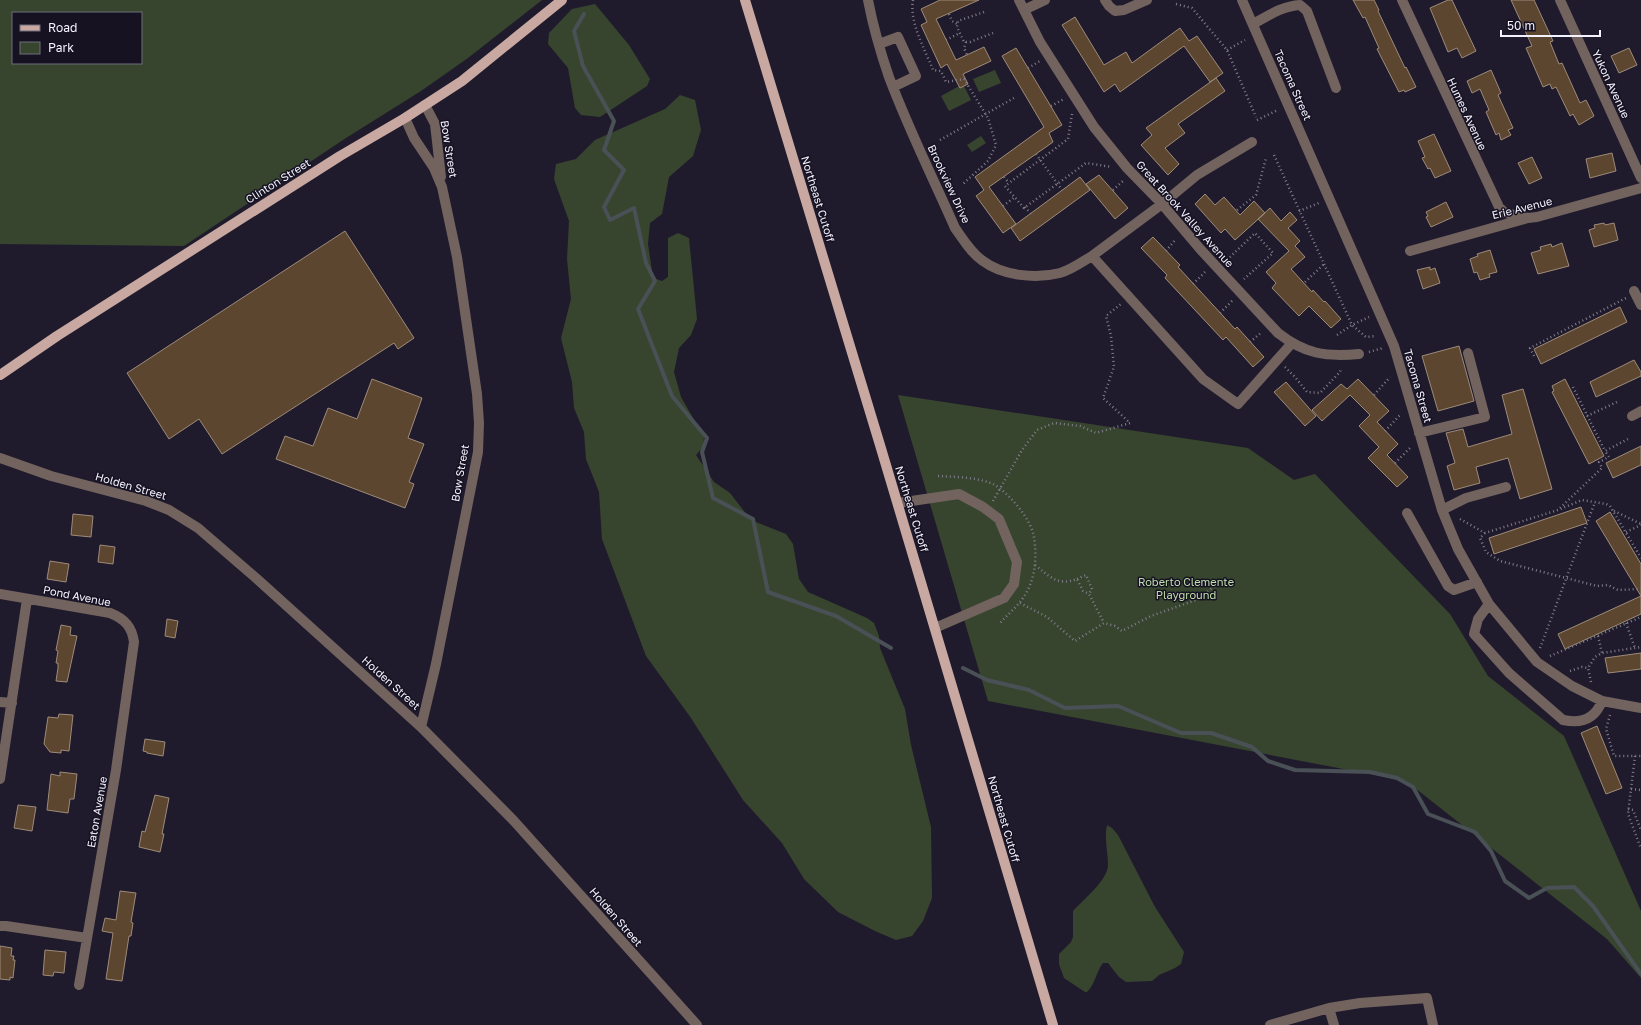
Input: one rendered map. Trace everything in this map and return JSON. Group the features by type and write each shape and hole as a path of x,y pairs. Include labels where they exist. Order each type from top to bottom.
{"main road":[{"name":"Clinton Street","path":"0,374 57,336 340,156 405,118 462,81 562,0"},
{"name":"Northeast Cutoff","path":"745,0 898,503 1053,1025"}],"street":[{"name":"Brookview Drive","path":"868,0 878,44 893,87 911,131 955,228 965,242 983,261 1009,272 1033,276 1061,272 1092,256 1162,204 1197,175 1252,142"},
{"name":"Great Brook Valley Avenue","path":"1019,0 1035,32 1056,68 1094,127 1127,168 1162,204 1201,250 1278,333 1305,350 1341,356 1359,354"},
{"path":"1024,10 1045,0"},
{"path":"1105,0 1115,11 1124,10 1147,0"},
{"name":"Tacoma Street","path":"1242,0 1394,346 1442,510 1458,549 1489,604 1537,662 1572,686 1602,701 1641,708"},
{"name":"Humes Avenue","path":"1402,0 1499,207 1505,213 1528,218"},
{"name":"Yukon Avenue","path":"1560,0 1641,178"},
{"path":"1253,24 1272,13 1290,6 1300,5 1307,11 1336,88"},
{"path":"878,44 898,37 916,76 893,87"},
{"name":"Bow Street","path":"425,105 435,124 444,198"},
{"name":"Bow Street","path":"405,118 414,138 434,168 442,187 457,257 477,394 479,423 478,452 437,657 421,726"},
{"name":"Erie Avenue","path":"1410,251 1641,188"},
{"path":"1092,256 1203,379 1238,404 1292,343"},
{"path":"1635,292 1641,305"},
{"path":"1419,433 1486,417 1468,354"},
{"name":"Holden Street","path":"0,458 51,476 146,501 175,513 198,528 421,726 514,821 697,1025"},
{"path":"1442,510 1466,498 1506,487"},
{"path":"898,503 959,494 988,510 999,519 1017,562 1014,584 1004,598 934,628"},
{"path":"1407,513 1448,586 1454,590 1477,582"},
{"name":"Pond Avenue","path":"0,594 120,617 129,625 133,634 134,642"},
{"path":"0,779 28,599"},
{"path":"1489,604 1478,619 1474,634 1509,673 1563,720 1574,723 1585,720 1597,711 1602,701"},
{"name":"Eaton Avenue","path":"79,985 116,770 134,642"},
{"path":"0,702 12,703"},
{"path":"0,926 87,938"},
{"path":"1270,1025 1329,1008 1360,1003 1427,998 1433,1025"},
{"path":"1329,1008 1334,1025"}],"path":[{"path":"913,0 912,8 914,22 933,70 942,71 946,82 964,79 985,114 996,145 988,161 963,184"},
{"path":"1176,4 1192,8 1227,50 1257,118 1278,110"},
{"path":"957,24 958,21 984,12"},
{"path":"949,14 952,21 957,24 964,42 970,42 993,33"},
{"path":"946,40 960,33"},
{"path":"1227,50 1246,40"},
{"path":"967,42 964,48 967,55"},
{"path":"1028,68 1041,61"},
{"path":"940,140 1014,98"},
{"path":"1051,106 1064,98"},
{"path":"1030,214 1005,186 1068,139 1072,114"},
{"path":"1036,154 1062,190"},
{"path":"1274,155 1352,325 1366,337 1376,336"},
{"path":"1237,210 1256,194 1266,158"},
{"path":"1025,207 1086,163 1112,167"},
{"path":"1004,177 1009,183"},
{"path":"1113,190 1123,181"},
{"path":"1003,206 1015,197"},
{"path":"1299,211 1319,203"},
{"path":"1227,260 1255,233 1273,253 1244,279"},
{"path":"1166,251 1176,238"},
{"path":"1305,282 1324,264"},
{"path":"1193,284 1206,271"},
{"path":"1534,356 1530,348 1635,292"},
{"path":"988,510 1022,450 1037,430 1054,423 1080,426 1096,433 1130,423 1103,398 1114,367 1111,336 1106,316 1128,297"},
{"path":"1220,313 1233,300"},
{"path":"1337,335 1352,325 1369,317"},
{"path":"1250,342 1263,331"},
{"path":"1359,354 1394,346"},
{"path":"1285,367 1296,377 1307,392 1320,393 1340,372 1340,368"},
{"path":"1374,395 1390,377"},
{"path":"1558,510 1602,468 1598,462 1609,457 1573,387"},
{"path":"1588,416 1617,402"},
{"path":"1385,430 1401,414"},
{"path":"1605,451 1628,439"},
{"path":"1395,463 1411,447"},
{"path":"1641,558 1610,506 1582,500 1558,510 1485,533 1480,538 1486,552 1500,561 1597,586 1608,585 1618,590 1641,589"},
{"path":"1540,648 1595,502"},
{"path":"1613,511 1641,524"},
{"path":"1460,519 1485,533"},
{"path":"1626,532 1641,524"},
{"path":"1036,566 1050,577 1068,583 1086,575 1092,589 1089,594"},
{"path":"1078,579 1083,590 1089,594 1104,623"},
{"path":"1020,603 1047,618 1075,641 1104,623 1115,626 1122,631 1151,616 1199,599 1219,582"},
{"path":"1550,656 1641,617"},
{"path":"1626,623 1635,648"},
{"path":"1598,636 1602,653"},
{"path":"1591,682 1588,668 1595,657 1602,653 1641,647"},
{"path":"1570,671 1582,667 1588,668"},
{"path":"1610,715 1606,729 1614,756 1641,756"},
{"path":"1635,756 1628,814 1641,849"},
{"path":"1631,789 1641,790"},
{"path":"1628,809 1633,810 1641,830"}],"green space":[{"path":"0,0 542,0 468,58 421,91 346,138 184,246 0,244"},
{"path":"595,4 629,45 650,79 647,86 600,117 581,115 575,108 568,68 548,44 549,33 572,9"},
{"path":"995,70 1001,83 979,92 973,79"},
{"path":"963,84 971,100 949,111 941,96"},
{"path":"680,95 695,100 701,130 693,156 669,177 662,214 650,223 648,244 653,278 662,281 668,277 668,238 678,233 689,238 697,319 691,335 679,348 674,372 681,397 704,437 703,447 696,455 714,482 730,493 751,520 786,534 793,544 799,579 808,592 867,618 874,623 879,636 880,648 905,709 911,745 931,827 932,898 923,921 912,936 896,940 838,912 804,879 782,843 743,800 691,718 646,656 602,539 599,492 586,459 584,432 574,408 572,382 561,338 571,299 567,259 569,221 554,179 556,164 576,159 595,140 665,109"},
{"path":"981,136 986,143 972,152 967,145"},
{"name":"Roberto Clemente Playground","path":"898,395 1248,448 1294,480 1315,474 1450,614 1488,676 1564,736 1641,911 1641,978 1607,939 1406,781 988,701"},
{"path":"1107,825 1118,835 1155,907 1184,952 1181,964 1159,975 1152,981 1126,982 1119,977 1108,963 1103,963 1092,986 1087,992 1085,992 1064,978 1059,964 1059,954 1071,942 1073,937 1073,911 1100,883 1107,871"}],"building":[{"path":"940,0 979,0 936,19 956,60 984,47 991,61 963,74 968,84 960,88 947,64 941,68 921,25 927,22 921,9"},
{"path":"1353,0 1374,0 1405,68 1406,67 1416,87 1405,92 1404,90 1399,92 1377,49 1379,48 1365,17 1363,18"},
{"path":"1448,0 1452,0 1476,51 1462,58 1457,48 1448,52 1430,8"},
{"path":"1511,0 1534,0 1553,41 1550,42 1559,64 1562,63 1580,103 1586,100 1594,116 1579,125 1573,114 1570,116 1556,87 1552,89 1550,84 1543,87 1526,48 1532,46"},
{"path":"1075,17 1104,65 1126,52 1132,63 1180,28 1189,41 1197,36 1223,73 1210,82 1184,46 1120,92 1115,84 1104,92 1062,25"},
{"path":"1016,48 1062,125 1049,133 1053,142 989,187 1016,224 1003,233 976,196 984,190 975,177 1044,127 1002,56"},
{"path":"1629,48 1637,65 1619,73 1611,56"},
{"path":"1491,70 1501,93 1498,95 1513,128 1508,130 1511,135 1501,140 1499,133 1496,135 1486,112 1489,110 1480,89 1472,93 1467,81"},
{"path":"1216,78 1225,91 1178,124 1185,133 1165,148 1179,164 1168,175 1141,145 1152,135 1146,128"},
{"path":"1434,134 1451,171 1435,178 1430,168 1428,169 1422,158 1425,157 1418,141"},
{"path":"1612,153 1616,171 1590,178 1586,159"},
{"path":"1532,157 1542,178 1529,184 1518,163"},
{"path":"1099,175 1128,208 1115,219 1086,184"},
{"path":"1080,177 1090,190 1020,241 1011,228"},
{"path":"1205,194 1215,205 1224,197 1240,215 1254,201 1265,213 1235,240 1225,229 1221,233 1195,204"},
{"path":"1446,202 1453,217 1431,227 1426,217 1428,216 1426,212"},
{"path":"1270,208 1281,221 1290,212 1297,220 1288,228 1300,241 1295,246 1305,257 1291,269 1312,292 1313,290 1324,302 1325,301 1341,319 1331,328 1309,306 1299,316 1272,288 1276,283 1266,272 1289,251 1258,219"},
{"path":"1604,223 1605,225 1614,223 1618,240 1594,247 1589,230 1595,228 1594,225"},
{"path":"345,231 414,338 398,349 394,343 222,454 199,419 169,439 127,373"},
{"path":"1153,237 1180,265 1178,267 1235,329 1237,327 1264,357 1253,367 1226,337 1223,340 1165,278 1167,275 1141,248"},
{"path":"1562,243 1569,266 1538,274 1531,253 1541,250 1540,247 1551,244 1552,247"},
{"path":"1490,250 1497,272 1489,274 1490,277 1480,280 1477,272 1474,273 1470,259 1478,256 1477,254"},
{"path":"1430,267 1430,270 1435,268 1440,283 1423,289 1417,270"},
{"path":"1620,307 1627,322 1541,364 1534,349"},
{"path":"1459,346 1474,401 1438,411 1422,356"},
{"path":"1634,360 1641,372 1641,376 1596,397 1590,382"},
{"path":"372,379 422,398 408,438 424,444 409,482 414,484 405,508 276,459 285,436 313,446 328,408 357,419"},
{"path":"1358,379 1389,411 1377,422 1398,444 1387,455 1408,477 1397,487 1368,458 1379,447 1359,426 1370,415 1350,395 1322,421 1312,410 1341,384 1347,389"},
{"path":"1565,379 1604,456 1589,464 1552,392 1554,391 1552,386"},
{"path":"1286,382 1316,416 1305,426 1274,392"},
{"path":"1523,389 1552,489 1520,499 1508,458 1476,467 1480,483 1454,490 1447,466 1455,463 1446,433 1463,429 1468,447 1512,434 1502,395"},
{"path":"1641,446 1641,465 1613,478 1606,463"},
{"path":"1581,507 1587,523 1494,554 1489,538"},
{"path":"1610,512 1641,564 1641,596 1596,521"},
{"path":"73,514 93,516 91,537 71,535"},
{"path":"100,545 115,547 113,564 98,562"},
{"path":"50,561 69,564 66,582 47,579"},
{"path":"1641,596 1641,614 1565,649 1558,634"},
{"path":"167,619 178,621 175,638 165,636"},
{"path":"61,625 71,627 70,635 77,636 67,682 56,681 58,651 56,650"},
{"path":"1641,653 1641,669 1608,673 1605,658"},
{"path":"59,714 73,715 69,751 61,750 61,753 50,752 44,744 48,717 58,718"},
{"path":"1597,726 1622,788 1606,794 1581,733"},
{"path":"145,739 165,742 163,756 143,751"},
{"path":"60,772 77,774 74,799 70,799 68,813 47,810 51,774 60,776"},
{"path":"155,795 169,798 160,852 139,847 142,831 145,832"},
{"path":"18,805 36,807 32,831 14,828"},
{"path":"120,891 136,893 131,922 133,923 131,936 129,936 122,981 106,979 113,933 102,931 105,918 116,920"},
{"path":"0,946 12,948 11,956 14,956 13,960 15,960 13,978 10,977 10,980 0,979"},
{"path":"45,950 66,952 64,973 54,972 53,976 43,975"}],"waterway":[{"path":"584,14 574,31 583,66 614,121 604,150 624,170 604,207 610,220 634,208 646,263 655,281 638,309 672,396 707,438 702,452 713,498 753,519 768,592 836,616 891,648"},
{"path":"963,668 987,680 1029,690 1065,708 1118,706 1181,733 1211,733 1252,747 1268,761 1295,770 1370,772 1397,778 1413,787 1428,814 1475,832 1491,851 1505,881 1529,898 1547,888 1574,887 1593,906 1641,974"}]}
